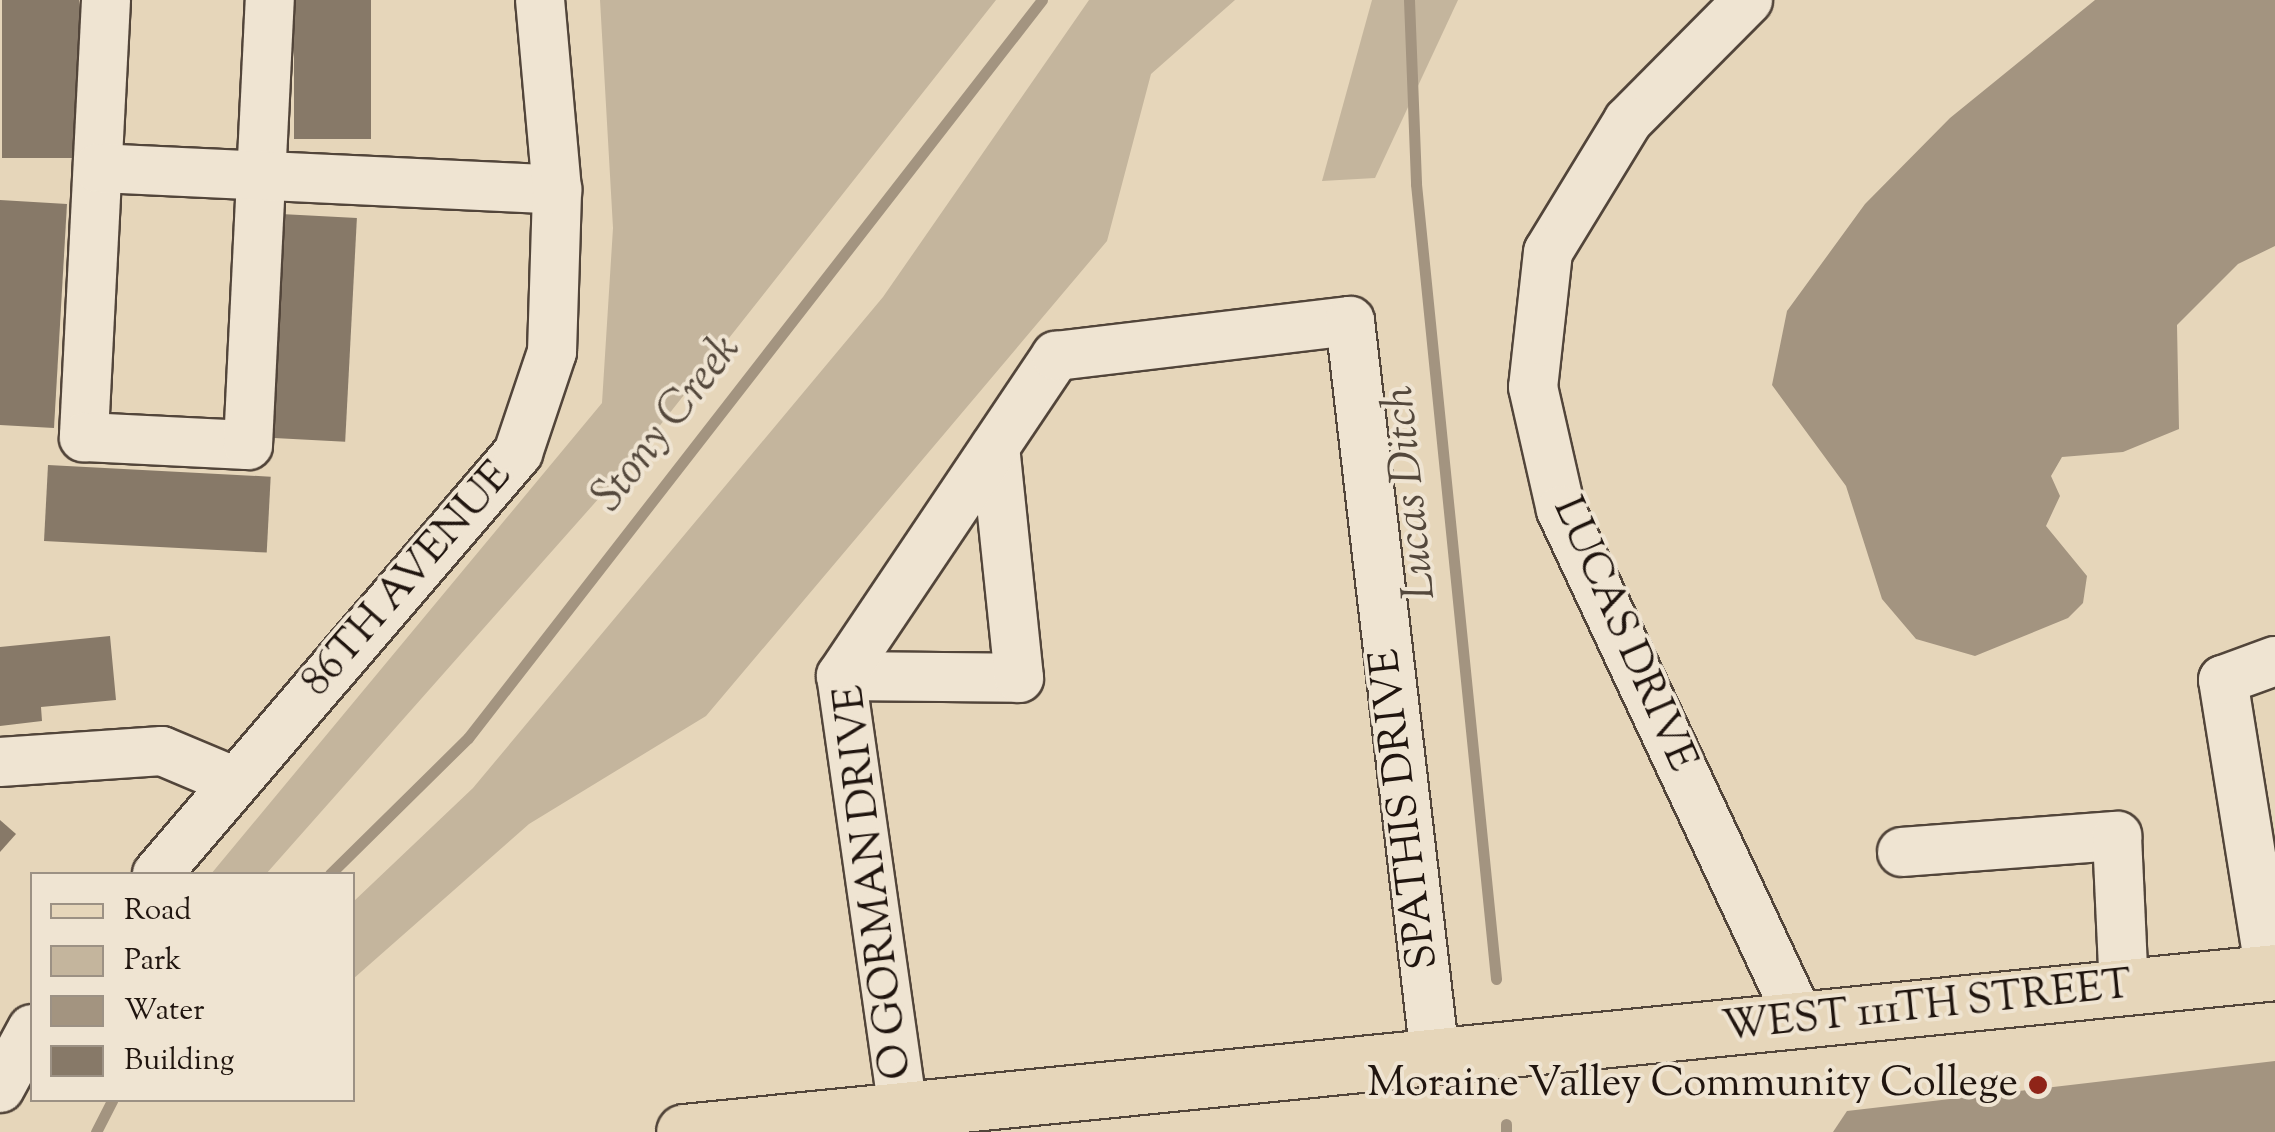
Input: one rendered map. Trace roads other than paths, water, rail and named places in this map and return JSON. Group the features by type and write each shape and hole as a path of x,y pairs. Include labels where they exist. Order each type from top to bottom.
{"main road":[{"name":"WEST 111TH STREET","path":"684,1132 2272,972"}],"street":[{"path":"106,0 84,437 248,446 270,0"},
{"name":"86TH AVENUE","path":"159,872 518,453 552,352 557,190 540,0"},
{"name":"LUCAS DRIVE","path":"1748,0 1628,120 1548,252 1533,388 1562,510 1800,1020"},
{"path":"98,168 557,190"},
{"name":"SPATHIS DRIVE","path":"1056,356 1350,321 1435,1057"},
{"name":"O GORMAN DRIVE","path":"903,1110 842,676 1056,356"},
{"path":"842,676 1020,678 995,447"},
{"path":"2272,972 2223,680 2275,661"},
{"path":"0,762 162,751 233,781"},
{"path":"1902,852 2118,836 2124,988"},
{"path":"0,1088 30,1033"}],"water":[{"path":"2095,0 2275,0 2275,246 2238,264 2177,325 2179,429 2123,452 2062,457 2051,476 2060,496 2046,526 2087,576 2083,603 2068,618 1975,656 1916,639 1882,599 1846,486 1772,385 1787,311 1865,204 1950,118"},
{"path":"2275,1061 2275,1132 1833,1132 1847,1111"}],"waterway":[{"name":"Stony Creek","path":"332,872 468,738 1042,0"},
{"name":"Lucas Ditch","path":"1409,0 1416,184 1496,979"},
{"name":"Stony Creek","path":"96,1132 111,1102"},
{"name":"Lucas Ditch","path":"1506,1124 1506,1132"}],"place":[{"name":"Moraine Valley Community College","path":"2038,1085"}]}
